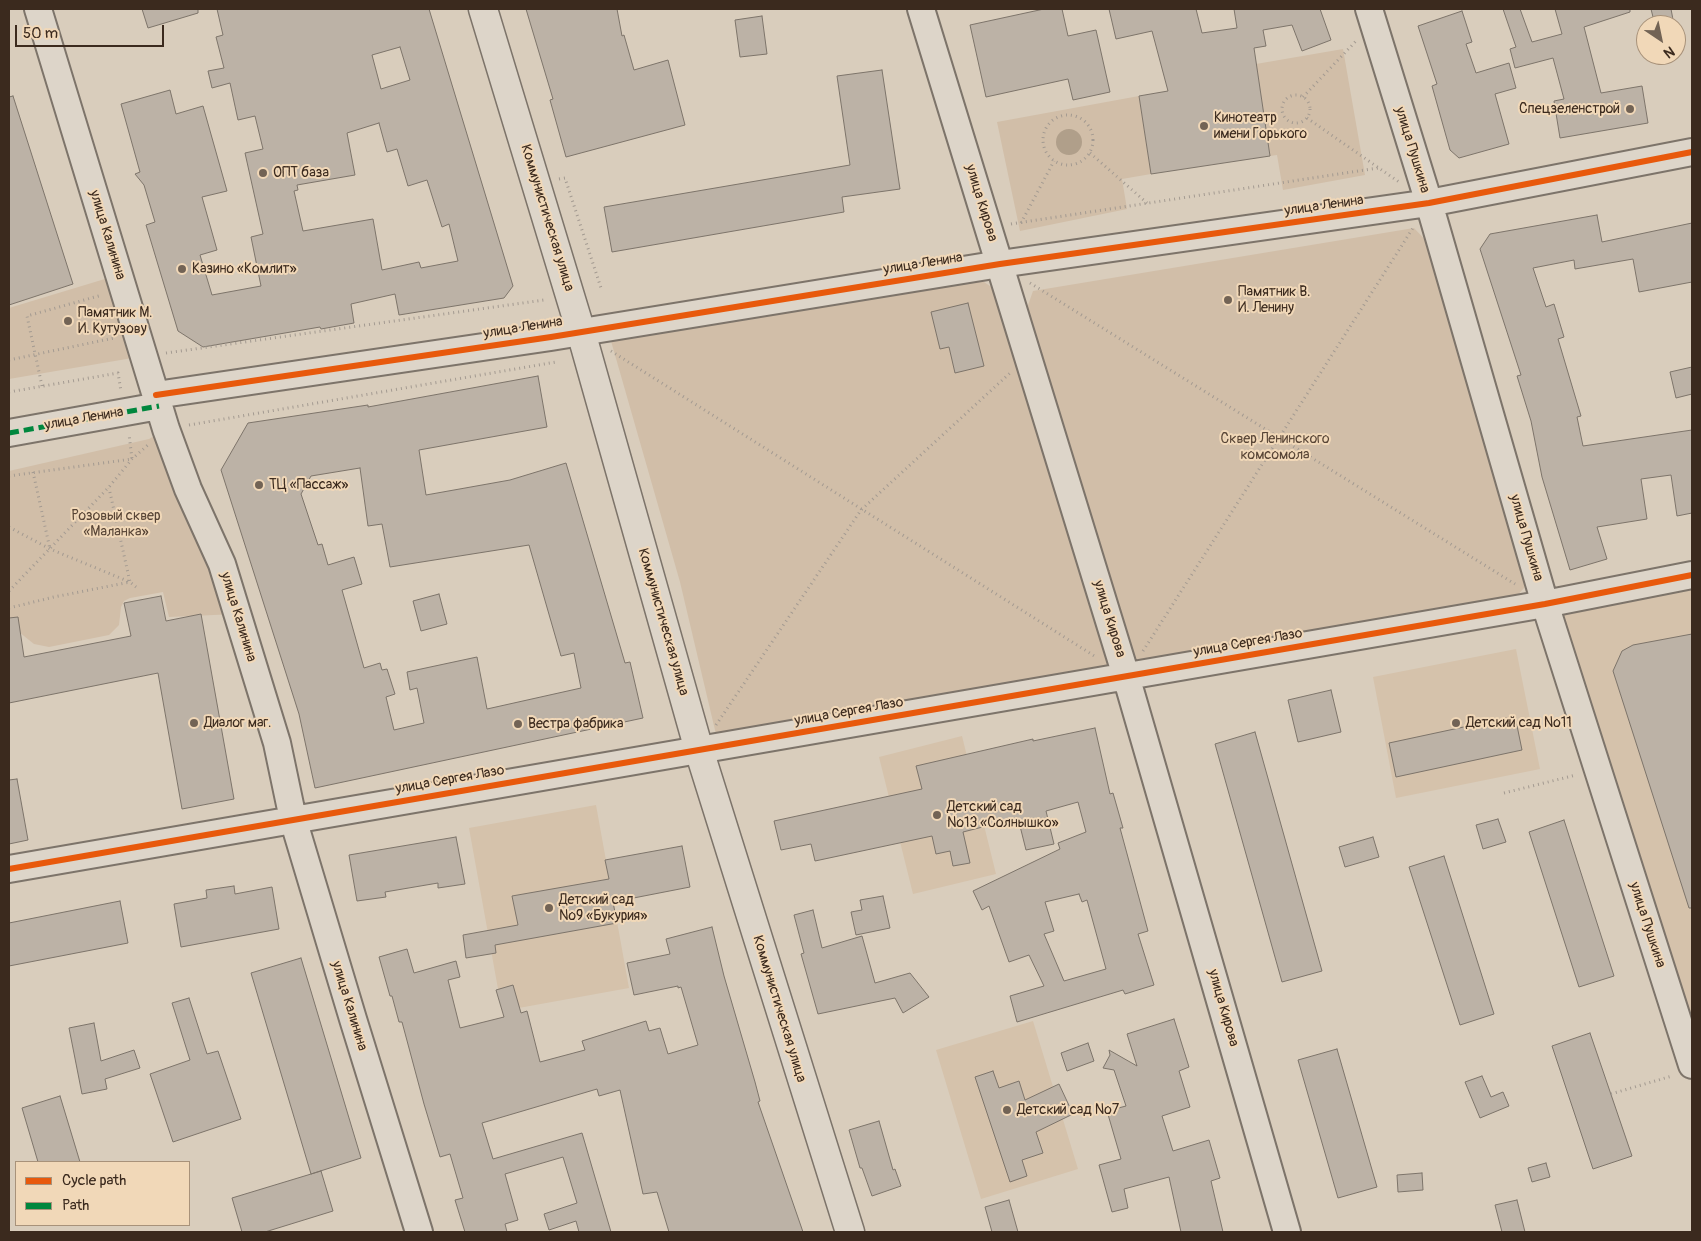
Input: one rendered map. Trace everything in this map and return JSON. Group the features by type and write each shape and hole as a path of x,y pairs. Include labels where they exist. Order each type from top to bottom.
{"main road":[{"name":"Коммунистическая улица","path":"483,9 581,332 699,750 850,1232"}],"street":[{"name":"улица Калинина","path":"38,9 160,410 188,489 222,564 277,743 294,819 419,1232"},
{"name":"улица Кирова","path":"921,9 1126,676 1287,1232"},
{"name":"улица Пушкина","path":"1371,16 1429,203 1545,604 1598,770 1683,1070"},
{"name":"улица Ленина","path":"9,433 160,410 581,332 1000,264 1429,203 1692,152"},
{"name":"улица Сергея Лазо","path":"9,869 1545,604 1692,575"}],"path":[{"path":"1303,97 1371,16"},
{"path":"1294,95 1303,97 1309,104 1310,109 1307,118 1299,123 1286,120 1281,108 1285,99 1294,95"},
{"path":"1070,115 1078,117 1091,128 1093,145 1090,153 1085,159 1070,165 1054,161 1044,148 1044,132 1054,119 1070,115"},
{"path":"1307,118 1400,183"},
{"path":"1090,153 1148,203"},
{"path":"1021,223 1054,161"},
{"path":"989,228 1378,168"},
{"path":"566,178 601,288"},
{"path":"581,332 1126,676 1429,203"},
{"path":"1000,264 1545,604"},
{"path":"42,386 27,316 123,289"},
{"path":"9,360 35,354 544,300"},
{"path":"699,750 862,510 1028,356"},
{"path":"9,591 109,487 132,459 160,410 556,362"},
{"path":"9,476 132,459"},
{"path":"34,472 50,549"},
{"path":"109,487 130,582"},
{"path":"9,527 50,549 130,582 136,587"},
{"path":"9,608 130,582"},
{"path":"1504,794 1598,770"},
{"path":"1611,1094 1683,1070"}],"shaded area":[{"path":"1069,129 1078,133 1082,142 1078,151 1069,155 1060,151 1056,142 1060,133"},
{"path":"1692,575 1692,1065 1545,604"},
{"name":"Детский сад №11","path":"1516,649 1540,769 1396,798 1373,677"},
{"name":"Детский сад №13 «Солнышко»","path":"962,736 996,874 913,894 879,757"},
{"name":"Детский сад №9 «Букурия»","path":"596,805 629,988 502,1011 469,828"},
{"name":"Детский сад №7","path":"1033,1021 1078,1169 981,1199 936,1050"}],"green space":[{"path":"1343,49 1365,175 1283,190 1277,155 1270,156 1256,64"},
{"path":"1139,96 1151,174 1122,179 1127,209 1020,231 997,122"},
{"name":"Сквер Ленинского комсомола","path":"1414,228 1431,246 1526,575 1524,588 1515,598 1156,665 1132,660 1025,314 1033,291"},
{"path":"118,275 144,356 9,379 9,308"},
{"path":"978,278 1011,300 1126,676 719,747 680,582 611,341"},
{"name":"Розовый сквер «Маланка»","path":"166,429 236,614 169,617 163,592 130,598 124,601 121,607 119,625 109,635 49,647 34,644 9,624 9,471 149,439"}],"building":[{"path":"142,9 198,9 198,13 148,28"},
{"path":"217,9 429,9 513,286 504,298 399,315 395,294 351,304 354,323 203,347 178,331 146,225 155,222 144,185 135,174 140,172 121,104 170,90 176,114 203,106 227,191 202,197 217,250 200,255 212,295 261,286 251,237 263,234 245,153 263,149 255,116 238,120 230,83 212,88 208,71 224,68 216,37 223,35","holes":["400,47 410,80 381,89 372,55","379,123 387,152 397,149 408,186 427,180 442,227 449,224 458,261 421,268 419,262 382,270 373,219 303,231 294,191 298,190 297,185 355,175 347,133"]},
{"path":"526,9 617,9 622,36 624,35 634,70 668,60 685,125 566,157 550,100 553,99"},
{"path":"1044,9 1062,9 1068,36 1096,30 1110,92 1073,100 1068,79 986,97 970,25"},
{"path":"1109,9 1196,9 1202,33 1237,28 1234,9 1320,9 1331,40 1302,51 1292,25 1263,30 1266,46 1254,48 1270,156 1151,174 1139,96 1168,91 1152,31 1116,39"},
{"path":"1503,9 1520,9 1532,42 1562,34 1555,9 1630,9 1630,12 1584,27 1601,93 1642,86 1648,123 1560,138 1554,101 1564,99 1553,58 1515,68 1510,49 1516,47"},
{"path":"1651,9 1671,9 1672,15 1652,15"},
{"path":"1462,11 1472,42 1466,44 1476,73 1509,63 1516,88 1495,94 1509,144 1459,158 1450,150 1432,86 1437,84 1418,26"},
{"path":"762,16 767,54 740,57 735,20"},
{"path":"882,70 900,189 842,197 844,212 612,252 604,207 850,165 837,76"},
{"path":"13,96 73,284 9,305 9,97"},
{"path":"1597,215 1602,242 1692,223 1692,282 1639,292 1633,259 1575,269 1574,260 1533,268 1546,307 1554,304 1564,337 1558,339 1581,416 1577,417 1583,446 1692,430 1692,513 1677,516 1671,475 1641,479 1647,519 1597,527 1607,559 1570,570 1542,477 1531,421 1517,376 1521,375 1480,249 1490,234"},
{"path":"968,303 984,366 955,373 949,347 940,349 931,312"},
{"path":"1692,367 1692,394 1676,398 1670,372"},
{"path":"538,376 547,427 419,450 426,495 510,480 566,463 625,663 630,662 643,718 315,788 299,714 221,470 248,423 368,405 368,407","holes":["360,468 368,526 382,524 390,567 529,545 561,656 574,653 581,688 487,709 477,657 407,672 410,690 417,688 424,723 394,730 386,697 395,694 387,669 382,670 380,663 364,668 342,590 362,584 354,557 328,565 322,544 318,545 301,494 311,476"]},
{"path":"439,594 447,624 421,631 413,601"},
{"path":"161,596 166,621 201,614 234,799 182,809 158,673 9,703 9,618 18,617 24,657 131,636 124,603"},
{"path":"1692,634 1692,908 1689,908 1613,671 1622,651 1633,645"},
{"path":"1331,690 1341,732 1298,742 1288,700"},
{"path":"1515,716 1522,750 1396,777 1389,743"},
{"path":"1095,728 1110,794 1113,793 1123,828 1120,828 1148,931 1138,934 1154,985 1125,994 1123,990 1017,1022 1010,996 1044,986 1029,955 1009,962 989,906 982,910 973,891 1060,849 1058,843 1086,832 1078,802 1046,811 1054,844 1026,850 1018,818 963,832 970,863 953,866 950,851 936,854 932,836 815,861 811,844 781,850 774,821 922,789 916,766 1033,739 1033,741","holes":["1079,894 1082,902 1087,900 1106,969 1064,981 1044,934 1054,931 1045,902"]},
{"path":"1255,732 1322,971 1282,982 1215,744"},
{"path":"17,779 28,840 9,844 9,780"},
{"path":"1498,819 1506,842 1483,849 1476,825"},
{"path":"1564,820 1614,976 1579,987 1529,832"},
{"path":"456,837 465,884 438,888 438,883 385,892 386,897 357,901 349,855"},
{"path":"1373,837 1379,857 1345,867 1339,847"},
{"path":"682,846 690,887 613,902 617,923 495,945 496,953 466,958 463,935 518,925 512,896 609,879 605,860"},
{"path":"1444,856 1494,1014 1460,1025 1409,867"},
{"path":"234,886 235,894 272,887 279,929 181,947 174,904 207,898 206,890"},
{"path":"883,896 890,928 856,935 851,912 862,910 860,900"},
{"path":"120,901 128,943 9,966 9,923"},
{"path":"813,910 822,948 862,936 875,983 910,973 929,997 903,1013 895,998 818,1014 801,954 804,953 794,915"},
{"path":"712,927 760,1101 758,1102 803,1232 669,1232 657,1192 643,1194 620,1090 599,1096 597,1089 482,1123 493,1159 582,1133 611,1232 579,1232 576,1221 549,1230 544,1214 577,1203 563,1157 505,1174 518,1220 505,1224 507,1232 465,1232 455,1200 463,1198 450,1154 440,1157 402,1022 399,1022 379,957 407,949 414,973 456,961 460,977 448,980 460,1028 504,1017 496,990 513,985 521,1013 527,1011 540,1062 585,1050 582,1041 646,1021 649,1031 660,1028 668,1054 698,1045 681,987 634,995 627,963 670,954 666,939"},
{"path":"301,958 361,1158 311,1174 251,973"},
{"path":"189,998 207,1054 218,1051 241,1119 173,1142 150,1074 190,1060 172,1003"},
{"path":"1174,1019 1189,1067 1179,1071 1190,1107 1162,1116 1173,1151 1209,1140 1220,1178 1211,1181 1223,1232 1181,1232 1169,1177 1124,1189 1128,1208 1112,1212 1099,1165 1121,1159 1107,1111 1126,1106 1114,1070 1103,1068 1110,1055 1109,1050 1137,1066 1127,1034"},
{"path":"94,1023 101,1061 134,1050 140,1068 105,1079 107,1089 82,1094 69,1028"},
{"path":"1590,1033 1632,1156 1593,1169 1552,1046"},
{"path":"1088,1043 1094,1061 1067,1071 1061,1053"},
{"path":"1337,1049 1377,1187 1338,1198 1298,1060"},
{"path":"993,1071 999,1088 1019,1081 1025,1100 1059,1084 1073,1114 1036,1132 1043,1153 1022,1160 1027,1176 1010,1182 975,1077"},
{"path":"1482,1076 1491,1097 1503,1092 1509,1106 1480,1118 1465,1082"},
{"path":"60,1096 80,1161 38,1161 22,1108"},
{"path":"879,1121 893,1170 895,1169 901,1186 872,1196 862,1168 860,1168 849,1130"},
{"path":"1546,1163 1550,1177 1532,1182 1528,1168"},
{"path":"321,1171 333,1211 265,1232 242,1232 232,1198"},
{"path":"1422,1173 1423,1190 1398,1192 1397,1175"},
{"path":"1009,1200 1018,1232 992,1232 985,1207"},
{"path":"1517,1200 1525,1232 1502,1232 1495,1205"}],"marked path":[{"path":"9,433 159,406"}],"cycle path":[{"path":"156,395 551,337 1000,264 1429,203 1692,152"},
{"path":"9,869 1545,604 1692,575"}],"place":[{"name":"Спецзеленстрой","path":"1630,109"},
{"name":"Кинотеатр имени Горького","path":"1204,126"},
{"name":"ОПТ база","path":"263,173"},
{"name":"Казино «Комлит»","path":"182,269"},
{"name":"Памятник В. И. Ленину","path":"1228,300"},
{"name":"Памятник М. И. Кутузову","path":"68,321"},
{"name":"ТЦ «Пассаж»","path":"259,485"},
{"name":"Диалог маг.","path":"194,723"},
{"name":"Детский сад №11","path":"1456,723"},
{"name":"Вестра фабрика","path":"518,724"},
{"name":"Детский сад №13 «Солнышко»","path":"937,815"},
{"name":"Детский сад №9 «Букурия»","path":"549,908"},
{"name":"Детский сад №7","path":"1007,1110"}]}
